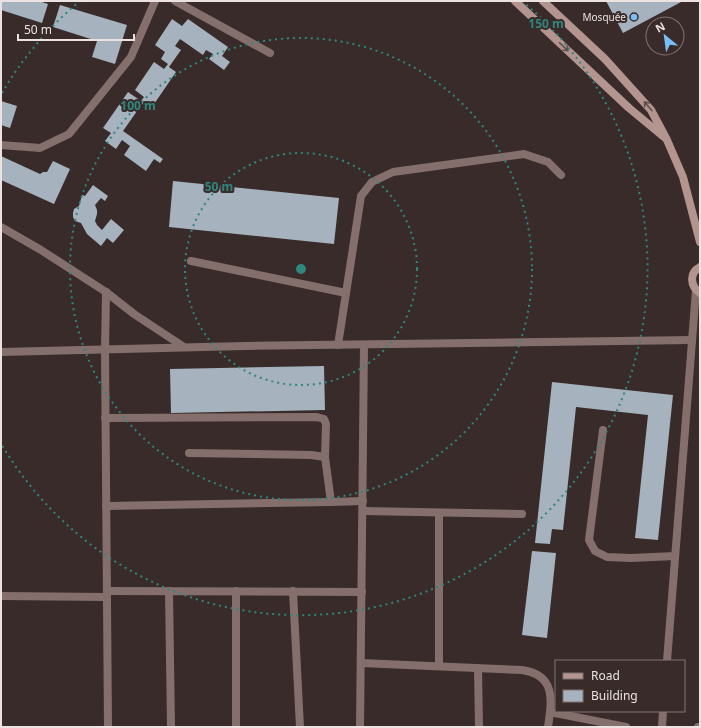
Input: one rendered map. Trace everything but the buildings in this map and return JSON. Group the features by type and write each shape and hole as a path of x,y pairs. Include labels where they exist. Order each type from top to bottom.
{"main road":[{"path":"515,1 629,108 667,140"},
{"path":"543,1 605,59 652,110 683,177 700,242"},
{"path":"698,291 693,286 692,277 696,269 700,267"}],"street":[{"path":"1,146 40,148 69,134 131,57 155,1"},
{"path":"175,1 270,52"},
{"path":"338,345 361,196 372,182 393,172 524,154 548,162 561,175"},
{"path":"1,227 41,250 106,292 134,314 184,347"},
{"path":"191,261 346,293"},
{"path":"667,660 692,340 698,291"},
{"path":"106,292 105,418 108,727"},
{"path":"1,352 184,347 692,340"},
{"path":"360,727 364,344"},
{"path":"105,418 317,417 324,419 326,424 325,456 331,502"},
{"path":"603,430 590,540 595,551 607,557 631,558 675,556"},
{"path":"189,453 325,456"},
{"path":"106,506 363,501"},
{"path":"363,512 522,514"},
{"path":"439,513 439,666"},
{"path":"1,596 169,591 362,592"},
{"path":"169,591 171,727"},
{"path":"236,591 236,727"},
{"path":"293,591 300,727"},
{"path":"361,663 530,671 546,681 550,691 551,699 548,727"},
{"path":"478,668 479,727"},
{"path":"550,712 626,727"},
{"path":"662,727 663,712"}],"place":[{"name":"Mosquée","path":"634,17"}]}
